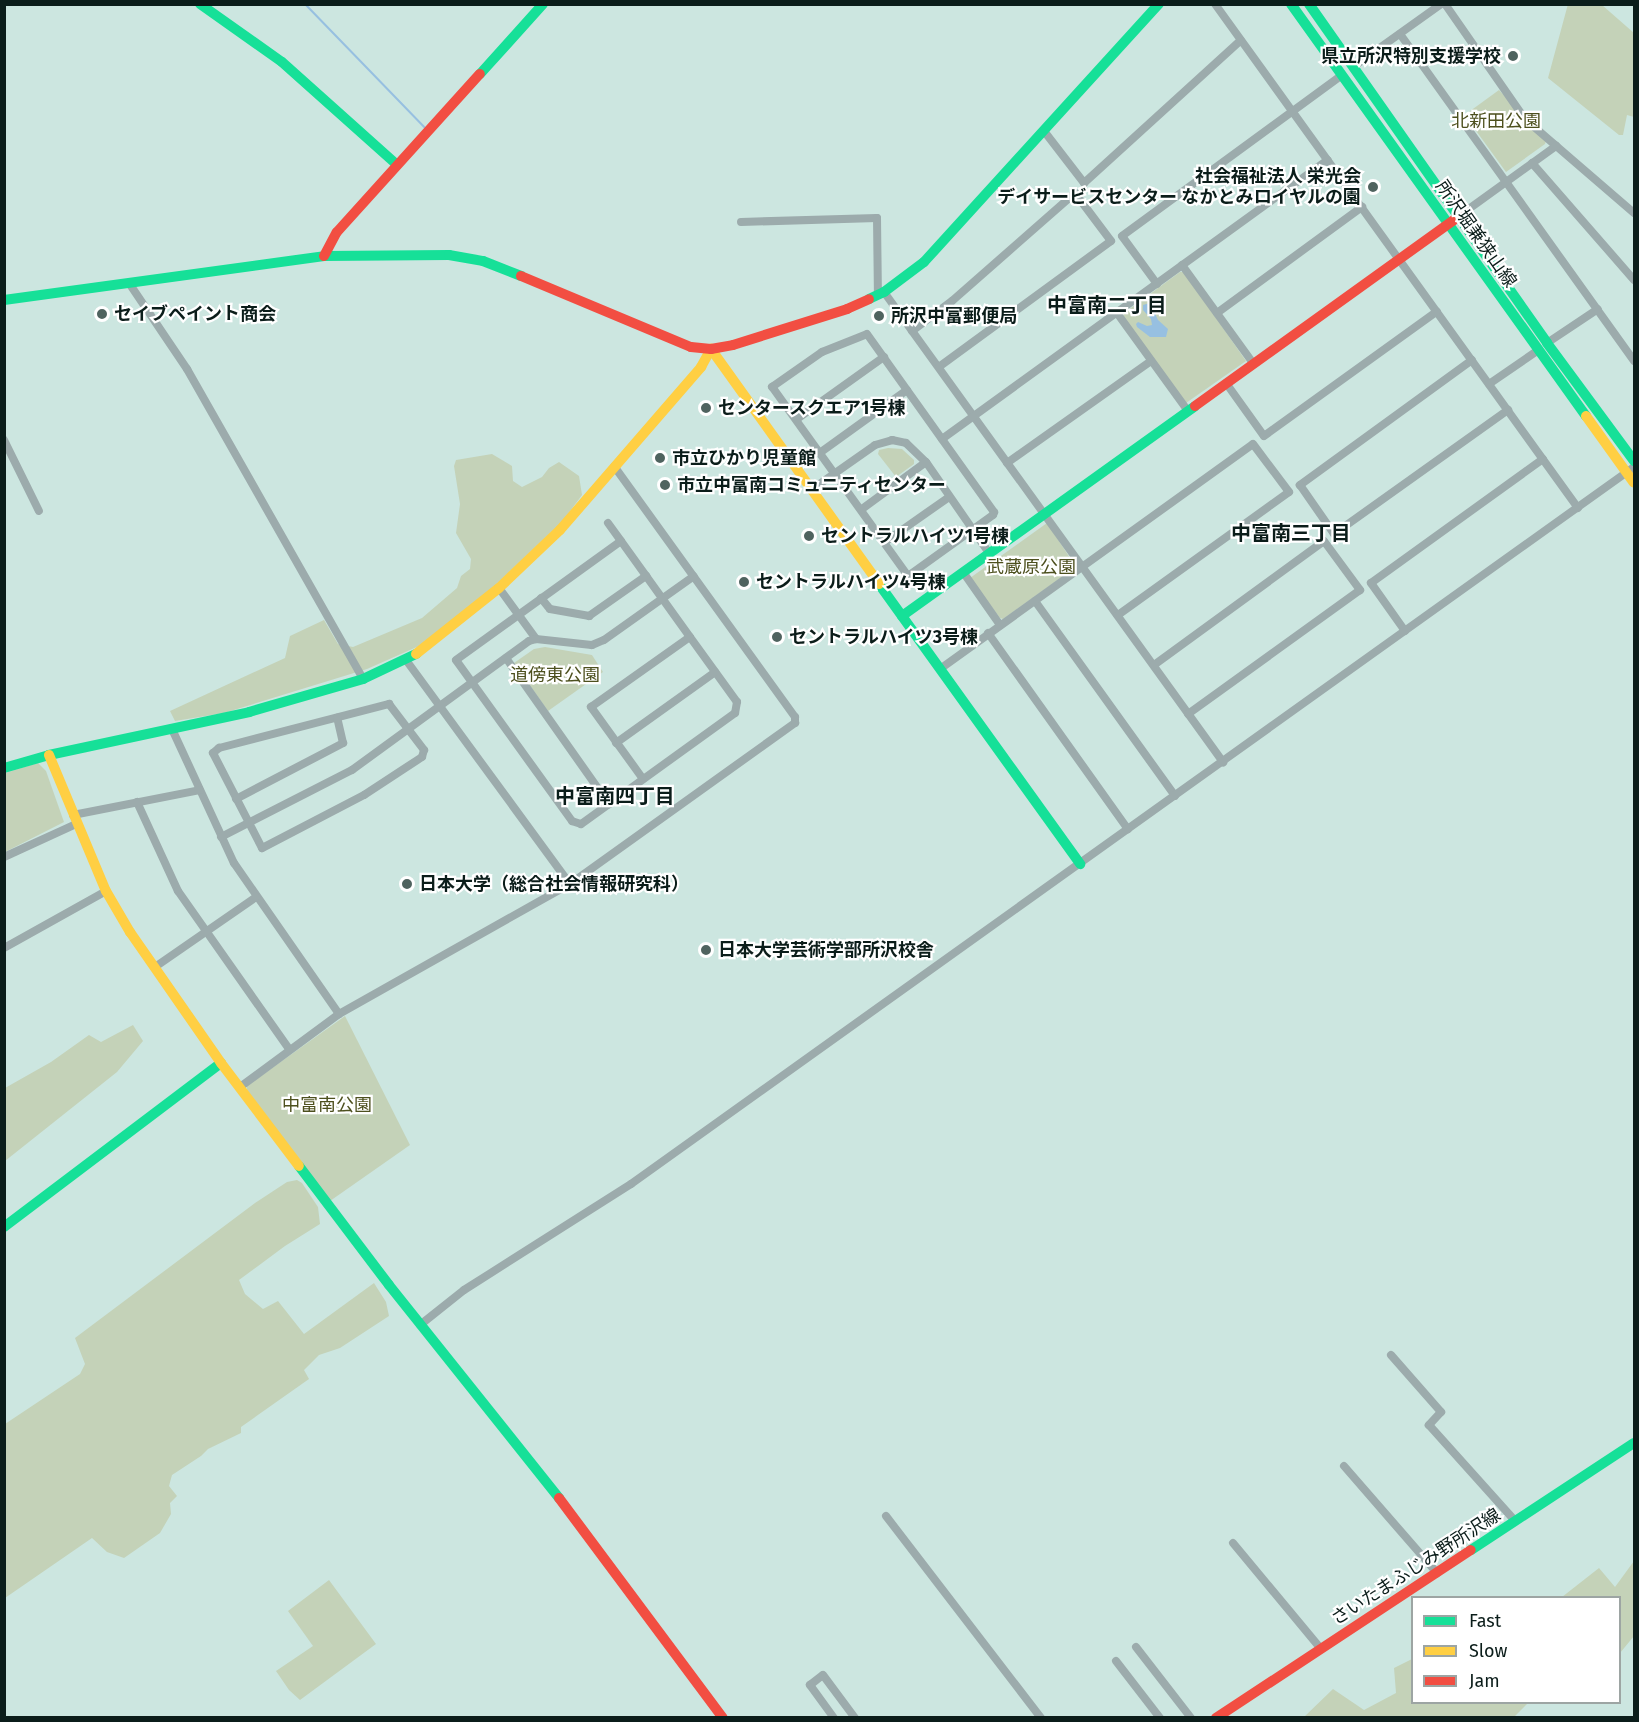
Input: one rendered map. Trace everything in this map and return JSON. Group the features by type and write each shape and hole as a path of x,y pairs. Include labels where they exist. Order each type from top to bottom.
{"street":[{"path":"200,4 302,78 397,165"},
{"path":"324,256 330,241 543,4"},
{"path":"4,300 324,256 449,255 476,259 691,347 711,349 733,345 847,309 881,294 924,262 1160,4"},
{"path":"1215,4 1578,508"},
{"name":"所沢堀兼狭山線","path":"1291,4 1537,351 1631,470 1635,483"},
{"name":"所沢堀兼狭山線","path":"1309,4 1547,343 1635,461"},
{"path":"1353,68 1443,4 1525,119 1635,213"},
{"path":"1400,34 1635,361"},
{"path":"1044,131 1084,183 1241,40"},
{"path":"1157,284 1122,236 1341,76"},
{"path":"902,616 1556,146"},
{"path":"942,439 1328,160"},
{"path":"1532,163 1635,280"},
{"path":"912,331 952,301 1075,193 1111,241 939,367"},
{"path":"1217,313 1362,207"},
{"path":"741,222 877,218 881,294 939,367 1223,762"},
{"path":"1182,265 1253,363"},
{"path":"129,283 187,369 363,679"},
{"path":"1547,343 1598,309"},
{"path":"1226,383 1264,436 1437,311"},
{"path":"1117,313 1188,411"},
{"path":"867,334 907,390 994,512 973,530 908,576 821,452 772,387 822,352 867,334"},
{"path":"4,768 48,755 225,719 363,679 406,660 438,640 499,588 560,530 701,367 711,349"},
{"path":"711,349 1080,864"},
{"path":"1490,384 1537,351"},
{"path":"796,419 884,357"},
{"path":"1472,360 1300,485 1334,534 1508,410"},
{"path":"1007,463 1151,361"},
{"path":"821,452 907,390"},
{"path":"4,440 39,511"},
{"path":"811,490 875,445 886,441 906,443 926,462 989,553"},
{"path":"940,669 1253,444 1289,492 1118,615"},
{"path":"1405,631 1371,583 1543,459"},
{"path":"862,509 926,462"},
{"path":"240,1087 339,1014 570,885 795,723 795,717 614,466"},
{"path":"420,1324 464,1290 631,1184 1631,470"},
{"path":"885,542 950,497"},
{"path":"608,524 621,541 663,599 736,702 735,713 581,824 572,821 456,660 621,541"},
{"path":"1154,664 1324,541 1360,590 1188,714"},
{"path":"963,572 1000,625"},
{"path":"541,598 550,609 589,616 646,576"},
{"path":"221,837 352,770 506,658 536,639 586,646 597,644 694,576"},
{"path":"499,588 536,639"},
{"path":"1035,601 1175,796"},
{"path":"988,633 1128,829"},
{"path":"643,779 591,708 690,637"},
{"path":"506,658 609,804"},
{"path":"406,660 570,885"},
{"path":"616,743 715,672"},
{"path":"389,704 424,750 422,758 364,795 262,848 213,753 219,748 338,718 389,704"},
{"path":"236,799 343,743 338,718"},
{"path":"172,729 234,863 339,1014"},
{"path":"48,755 106,891 221,1063 420,1324 566,1507 723,1718"},
{"path":"4,857 74,819 136,802 200,789"},
{"path":"136,802 178,891 289,1049"},
{"path":"4,948 106,891"},
{"path":"155,967 256,897"},
{"path":"4,1227 221,1063"},
{"path":"1391,1355 1441,1412 1429,1425 1515,1521"},
{"name":"さいたまふじみ野所沢線","path":"1216,1718 1635,1443"},
{"path":"1344,1466 1437,1574"},
{"path":"886,1516 1041,1718"},
{"path":"1233,1543 1321,1649"},
{"path":"1136,1647 1191,1718"},
{"path":"1116,1661 1160,1718"},
{"path":"834,1718 810,1685 823,1675 855,1718"}],"green space":[{"path":"1568,4 1602,5 1634,33 1634,117 1627,115 1623,135 1619,135 1548,78"},
{"name":"北新田公園","path":"1499,90 1546,141 1506,172 1466,117 1466,114"},
{"path":"1180,272 1184,272 1246,361 1186,403 1123,317 1124,313"},
{"path":"902,449 914,460 914,464 896,477 878,454 879,450"},
{"path":"492,454 512,466 513,481 522,487 542,477 549,468 559,462 579,476 582,495 562,522 488,592 419,646 367,669 224,713 175,721 170,711 285,658 290,636 324,620 338,644 353,647 422,618 457,588 461,576 470,569 471,559 456,533 460,504 454,466 456,460"},
{"name":"武蔵原公園","path":"1047,523 1076,567 1003,619 1000,618 970,578"},
{"name":"道傍東公園","path":"545,647 592,655 603,672 548,711 514,663 534,649"},
{"path":"38,763 46,771 64,822 5,852 5,773"},
{"name":"中富南公園","path":"345,1016 410,1145 330,1201 247,1090 247,1086"},
{"path":"133,1025 143,1041 117,1072 5,1161 5,1088 51,1062 89,1035 101,1042"},
{"path":"297,1180 302,1183 318,1207 320,1224 285,1246 239,1280 245,1294 263,1309 278,1301 304,1334 374,1283 386,1302 389,1316 340,1348 319,1355 304,1370 309,1379 241,1427 241,1433 208,1449 172,1475 169,1486 177,1496 170,1503 171,1514 160,1533 124,1558 107,1552 92,1538 5,1598 5,1424 80,1374 85,1364 75,1338 255,1203 287,1182"},
{"path":"1634,1561 1634,1636 1621,1652 1621,1596 1563,1596 1599,1568 1615,1587"},
{"path":"329,1580 376,1644 300,1700 289,1690 276,1671 313,1646 288,1611"},
{"path":"1411,1660 1411,1704 1527,1704 1514,1717 1304,1717 1333,1689 1364,1710 1396,1693 1394,1668"}],"water":[{"path":"1150,303 1158,320 1168,329 1166,337 1150,337 1137,327 1138,322 1147,326 1152,325 1151,319 1143,310 1143,305"}],"waterway":[{"path":"305,4 425,128"}],"traffic: fast":[{"path":"200,4 282,62 397,165"},
{"path":"480,74 543,4"},
{"path":"869,299 884,292 924,262 1159,4"},
{"path":"1291,4 1586,416"},
{"path":"1309,4 1547,343 1634,461"},
{"path":"4,300 324,256 449,255 483,261 521,276"},
{"path":"902,616 1195,406"},
{"path":"879,584 1080,864"},
{"path":"4,768 49,755 249,712 363,679 416,654"},
{"path":"4,1227 221,1063"},
{"path":"299,1166 389,1285 559,1498"},
{"path":"1471,1550 1634,1443"}],"traffic: slow":[{"path":"711,349 879,584"},
{"path":"416,654 499,588 560,530 701,367 711,349"},
{"path":"1586,416 1634,483"},
{"path":"49,755 106,891 130,932 221,1063 299,1166"}],"traffic: jam":[{"path":"324,256 337,232 480,74"},
{"path":"1195,406 1459,216"},
{"path":"521,276 691,347 711,349 733,345 847,309 869,299"},
{"path":"559,1498 723,1718"},
{"path":"1216,1718 1471,1550"}],"place":[{"name":"県立所沢特別支援学校","path":"1513,56"},
{"name":"社会福祉法人 栄光会 デイサービスセンター なかとみロイヤルの園","path":"1373,187"},
{"name":"セイブペイント商会","path":"102,314"},
{"name":"所沢中富郵便局","path":"879,316"},
{"name":"センタースクエア1号棟","path":"706,408"},
{"name":"市立ひかり児童館","path":"660,458"},
{"name":"市立中富南コミュニティセンター","path":"665,485"},
{"name":"セントラルハイツ1号棟","path":"809,536"},
{"name":"セントラルハイツ4号棟","path":"744,582"},
{"name":"セントラルハイツ3号棟","path":"777,637"},
{"name":"日本大学（総合社会情報研究科）","path":"407,884"},
{"name":"日本大学芸術学部所沢校舎","path":"706,950"}],"district":[{"name":"中富南二丁目","path":"1107,305"},
{"name":"中富南三丁目","path":"1291,533"},
{"name":"中富南四丁目","path":"615,796"}]}
